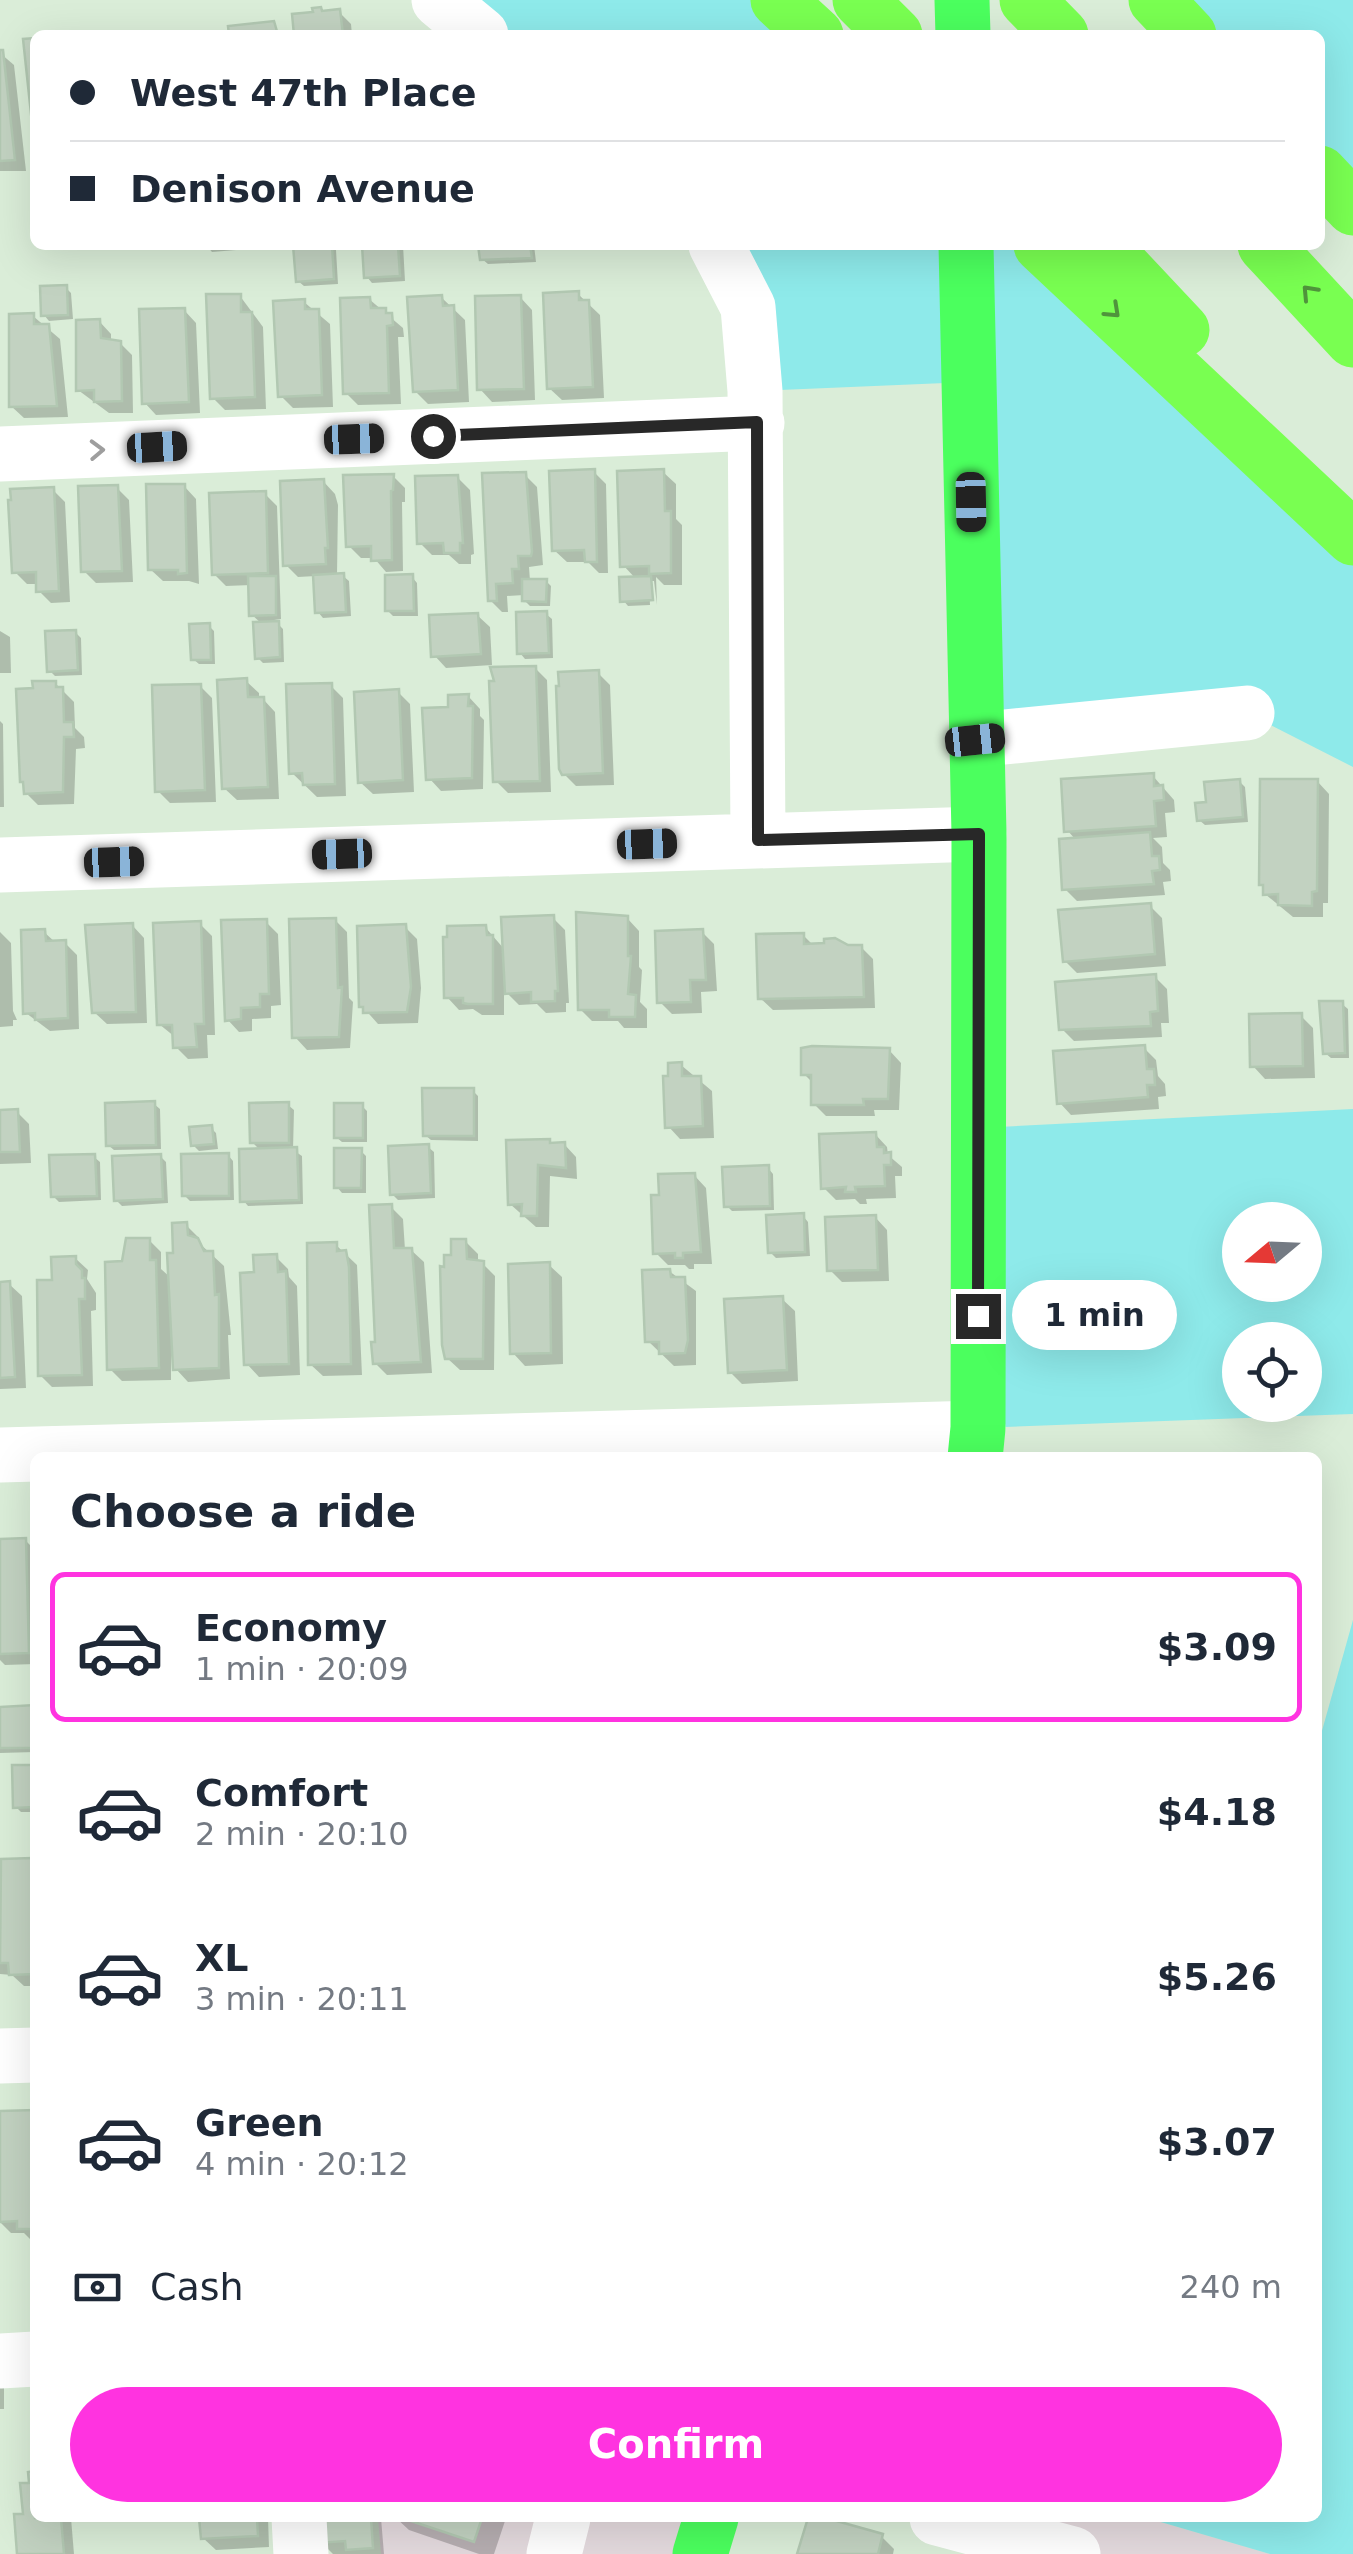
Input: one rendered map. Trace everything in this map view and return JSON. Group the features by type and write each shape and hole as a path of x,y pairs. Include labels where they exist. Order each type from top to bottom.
{"highway":[{"path":"778,0 811,30"},
{"path":"860,0 890,30"},
{"path":"1027,0 1056,30"},
{"path":"1156,0 1184,30"},
{"path":"1325,178 1353,208"},
{"path":"1046,250 1353,538"},
{"path":"1107,250 1353,515"},
{"path":"1269,250 1353,340"}],"main road":[{"path":"962,0 962,30"},
{"path":"966,250 979,834 977,1443"}],"street":[{"path":"439,0 475,30"},
{"path":"719,250 748,306 757,422 758,840"},
{"path":"0,454 757,422"},
{"path":"975,740 1247,713"},
{"path":"0,866 979,834"},
{"path":"244,1452 977,1443"},
{"path":"0,1455 30,1455"},
{"path":"0,2056 30,2055"},
{"path":"0,2360 30,2360"},
{"path":"299,2522 301,2554"},
{"path":"554,2554 562,2522"},
{"path":"952,2522 1073,2554"}],"shaded area":[{"path":"439,0 778,0 811,30 475,30"},
{"path":"1156,0 1353,0 1353,208 1325,178 1325,30 1184,30"},
{"path":"717,250 1046,250 1353,538 1353,767 1247,713 975,740 969,382 755,391"},
{"path":"1353,1109 1353,1414 1322,1415 1322,1322 1222,1322 1222,1419 978,1428 979,1128"},
{"path":"1353,1620 1353,2554 1270,2554 1161,2522 1322,2522 1322,1731"},
{"path":"378,2522 710,2522 700,2554 381,2554"},
{"path":"1035,2522 1161,2522 1270,2554 1025,2554"}],"building":[{"path":"312,8 340,9 342,30 294,30 292,14 313,12"},
{"path":"274,21 277,30 228,30 228,26"},
{"path":"30,38 30,104 23,39"},
{"path":"3,50 15,160 0,161"},
{"path":"293,250 332,250 334,279 296,282"},
{"path":"362,250 398,250 400,276 364,278"},
{"path":"479,250 531,250 532,258 480,260"},
{"path":"67,285 68,315 41,316 40,286"},
{"path":"579,291 579,300 589,300 593,387 547,389 543,293"},
{"path":"206,294 241,294 241,312 252,312 255,397 210,399"},
{"path":"442,295 443,306 454,305 458,390 413,392 407,297"},
{"path":"521,295 524,389 477,390 475,296"},
{"path":"370,297 371,308 386,308 386,313 392,313 393,325 387,326 389,393 343,394 340,298"},
{"path":"305,299 305,309 319,309 322,395 278,397 273,301"},
{"path":"185,308 189,402 142,404 139,309"},
{"path":"34,313 34,324 49,324 57,406 9,407 9,314"},
{"path":"100,319 101,338 121,341 122,401 94,402 94,390 76,391 76,320"},
{"path":"595,469 597,562 585,562 584,550 552,551 549,471"},
{"path":"664,469 665,511 671,511 671,573 649,574 649,566 620,567 617,471"},
{"path":"526,472 531,556 518,556 519,569 512,569 513,583 496,584 497,601 488,601 482,473"},
{"path":"394,474 392,560 371,561 371,546 346,547 343,475"},
{"path":"458,475 463,543 460,553 444,553 443,543 417,544 415,476"},
{"path":"324,479 326,564 283,566 280,481"},
{"path":"146,484 185,484 187,573 148,570"},
{"path":"118,485 122,571 81,572 78,486"},
{"path":"54,487 59,591 36,592 36,572 12,573 8,500 10,489"},
{"path":"266,491 268,573 212,575 209,493"},
{"path":"344,573 346,612 315,613 313,575"},
{"path":"413,574 414,611 385,611 385,575"},
{"path":"248,576 276,576 276,615 249,616"},
{"path":"651,576 653,600 620,602 619,577"},
{"path":"522,579 547,579 546,602 522,601"},
{"path":"547,611 549,653 517,654 516,612"},
{"path":"478,613 481,654 431,657 429,615"},
{"path":"279,621 280,657 255,659 253,622"},
{"path":"210,623 211,660 191,660 189,624"},
{"path":"76,630 78,670 47,672 45,631"},
{"path":"536,666 540,781 493,782 489,681 494,681 490,667"},
{"path":"599,670 603,773 562,775 558,672"},
{"path":"247,678 248,697 264,697 268,787 222,789 217,680"},
{"path":"32,681 56,681 56,687 63,687 64,722 73,722 74,737 64,737 63,792 24,794 20,782 16,689 33,688"},
{"path":"332,683 335,784 303,785 302,773 289,774 286,684"},
{"path":"201,684 205,790 155,792 152,685"},
{"path":"399,689 403,780 358,783 354,692"},
{"path":"469,694 468,706 473,706 472,778 426,780 422,708 448,707 448,695"},
{"path":"1154,773 1154,786 1163,785 1164,800 1154,801 1156,826 1064,832 1061,779"},
{"path":"1240,779 1243,817 1197,821 1195,803 1206,802 1204,782"},
{"path":"1260,779 1318,779 1317,891 1312,892 1312,906 1278,905 1278,894 1263,895 1263,885 1259,885"},
{"path":"1150,832 1152,856 1159,856 1160,870 1152,871 1154,884 1062,890 1059,839"},
{"path":"1151,903 1155,954 1063,962 1058,910"},
{"path":"576,912 628,916 628,994 636,995 635,1017 609,1017 609,1010 578,1010"},
{"path":"554,915 558,991 555,1001 531,1002 531,992 505,994 501,917"},
{"path":"336,918 338,988 342,987 339,1037 292,1038 289,919"},
{"path":"267,919 269,994 260,994 260,1007 241,1008 241,1019 225,1021 221,920"},
{"path":"201,921 204,1024 195,1024 197,1047 173,1048 172,1025 157,1025 153,923"},
{"path":"133,923 136,1012 92,1013 85,925"},
{"path":"406,924 411,987 407,1012 363,1013 363,1007 359,1007 357,926"},
{"path":"486,925 487,935 493,935 493,1004 468,1004 463,1003 463,998 444,998 443,937 447,937 447,926"},
{"path":"45,929 46,941 66,940 68,1018 35,1020 35,1013 23,1014 21,930"},
{"path":"703,929 706,980 690,980 691,1002 657,1003 655,931"},
{"path":"804,933 804,944 835,938 848,945 862,945 864,997 758,999 756,934"},
{"path":"1156,974 1158,1011 1150,1012 1151,1026 1059,1030 1055,982"},
{"path":"1319,1001 1343,1001 1345,1053 1323,1054"},
{"path":"1302,1013 1303,1066 1250,1067 1249,1014"},
{"path":"1145,1045 1147,1069 1154,1069 1155,1085 1147,1085 1148,1097 1057,1104 1053,1051"},
{"path":"801,1048 890,1048 888,1099 863,1099 864,1105 811,1105 811,1075 801,1075"},
{"path":"682,1062 682,1076 701,1076 703,1126 665,1128 663,1076 668,1076 668,1063"},
{"path":"422,1088 474,1088 474,1136 423,1136"},
{"path":"155,1101 156,1145 106,1146 105,1103"},
{"path":"289,1102 289,1143 250,1143 249,1103"},
{"path":"334,1103 363,1103 363,1138 334,1138"},
{"path":"18,1109 20,1152 0,1152 0,1110"},
{"path":"212,1125 214,1144 191,1146 189,1127"},
{"path":"876,1132 877,1147 884,1147 884,1153 891,1152 891,1165 884,1165 885,1186 855,1187 856,1192 845,1192 846,1187 821,1189 819,1134"},
{"path":"550,1139 550,1143 565,1142 566,1168 538,1165 537,1216 521,1216 522,1204 508,1205 506,1140"},
{"path":"429,1144 431,1193 390,1195 388,1146"},
{"path":"297,1147 299,1200 240,1202 239,1149"},
{"path":"334,1148 362,1148 361,1188 334,1188"},
{"path":"229,1153 229,1196 182,1196 181,1154"},
{"path":"95,1154 97,1196 51,1197 49,1155"},
{"path":"161,1154 163,1199 114,1201 112,1156"},
{"path":"769,1165 770,1206 724,1207 722,1167"},
{"path":"695,1173 701,1252 683,1253 683,1258 675,1258 675,1253 653,1254 651,1195 659,1195 658,1174"},
{"path":"392,1204 394,1248 412,1248 421,1362 373,1364 369,1205"},
{"path":"804,1213 805,1252 768,1253 766,1215"},
{"path":"876,1215 878,1270 827,1271 825,1217"},
{"path":"187,1222 188,1235 198,1238 204,1251 213,1251 215,1295 219,1294 219,1368 173,1370 167,1253 173,1253 172,1223"},
{"path":"126,1238 150,1238 150,1260 156,1260 159,1368 107,1370 105,1262 122,1261"},
{"path":"451,1239 466,1239 467,1259 484,1261 483,1359 445,1359 440,1266 444,1267 444,1255 451,1255"},
{"path":"337,1242 337,1251 346,1250 349,1267 351,1364 308,1365 307,1243"},
{"path":"277,1254 278,1272 286,1271 289,1364 244,1365 240,1273 254,1272 253,1255"},
{"path":"76,1256 76,1264 85,1278 85,1299 79,1299 82,1375 38,1376 37,1280 52,1280 51,1257"},
{"path":"550,1262 551,1353 510,1354 508,1264"},
{"path":"670,1269 671,1277 685,1277 688,1340 685,1353 659,1354 659,1342 645,1342 642,1270"},
{"path":"10,1281 15,1377 0,1378 0,1282"},
{"path":"783,1296 787,1370 728,1373 724,1299"},
{"path":"26,1538 29,1653 0,1654 0,1539"},
{"path":"30,1705 30,1748 0,1748 0,1707"},
{"path":"12,1765 30,1765 30,1807 13,1808"},
{"path":"30,1858 30,1974 9,1975 8,1963 0,1963 1,1859"},
{"path":"30,2110 30,2229 17,2229 17,2221 0,2222 0,2111"},
{"path":"30,2472 30,2522 61,2522 64,2554 17,2554 14,2514 23,2514 20,2483 29,2483"},
{"path":"199,2522 257,2522 258,2536 201,2539"},
{"path":"316,2522 371,2522 373,2548 346,2550 345,2541 318,2543"},
{"path":"414,2522 481,2522 474,2542"},
{"path":"807,2522 840,2522 883,2534 878,2554 797,2554"}],"route":[{"path":"433,436 757,422 758,840 979,834 978,1316"}]}
